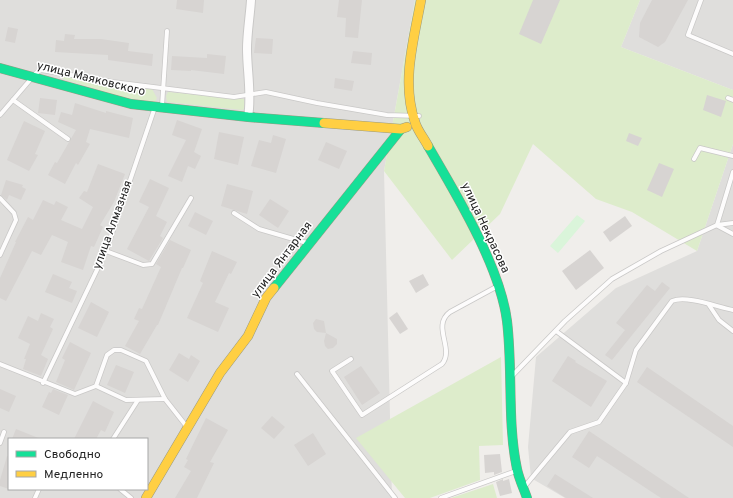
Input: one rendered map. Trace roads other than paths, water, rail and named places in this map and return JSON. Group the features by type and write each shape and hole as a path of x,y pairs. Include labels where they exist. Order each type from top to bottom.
{"street":[{"path":"248,117 250,104 247,47 251,0"},
{"name":"улица Некрасова","path":"421,0 408,79 408,98 416,118 458,197 491,266 498,286 507,322 511,378 512,428 517,470 527,498"},
{"name":"улица Маяковского","path":"0,68 131,104 248,117 402,129 416,118"},
{"name":"улица Янтарная","path":"146,498 220,373 248,336 266,298 402,129"}],"lane":[{"path":"701,0 688,35 733,54"},
{"name":"улица Алмазная","path":"43,383 106,251 158,107 162,88 167,31"},
{"path":"0,115 32,77 38,71 42,70 102,80 234,97 266,92 317,103 387,115 416,118"},
{"path":"728,98 733,100"},
{"path":"13,100 68,139"},
{"path":"694,159 700,148 733,156"},
{"path":"717,225 733,172"},
{"path":"0,198 14,213 16,220 0,255"},
{"path":"106,251 143,265 152,264 191,198"},
{"path":"234,213 259,229 309,243"},
{"path":"511,378 600,288 627,269 717,225 733,223"},
{"path":"717,225 733,234"},
{"path":"352,359 332,371 362,415 442,364 446,354 442,328 444,317 450,312 498,286"},
{"path":"524,488 570,432 599,422 626,383 636,350 670,302 682,299 733,310"},
{"path":"708,304 719,320 733,331"},
{"path":"556,331 626,383"},
{"path":"96,386 107,355 114,350 121,350 137,355 149,363 165,399 188,429"},
{"path":"0,364 43,383 73,394 96,386 119,398 138,400 165,399"},
{"path":"297,374 395,498"},
{"path":"114,438 138,400"},
{"path":"0,443 4,432"},
{"path":"441,498 517,470"},
{"path":"121,490 131,498"}]}
